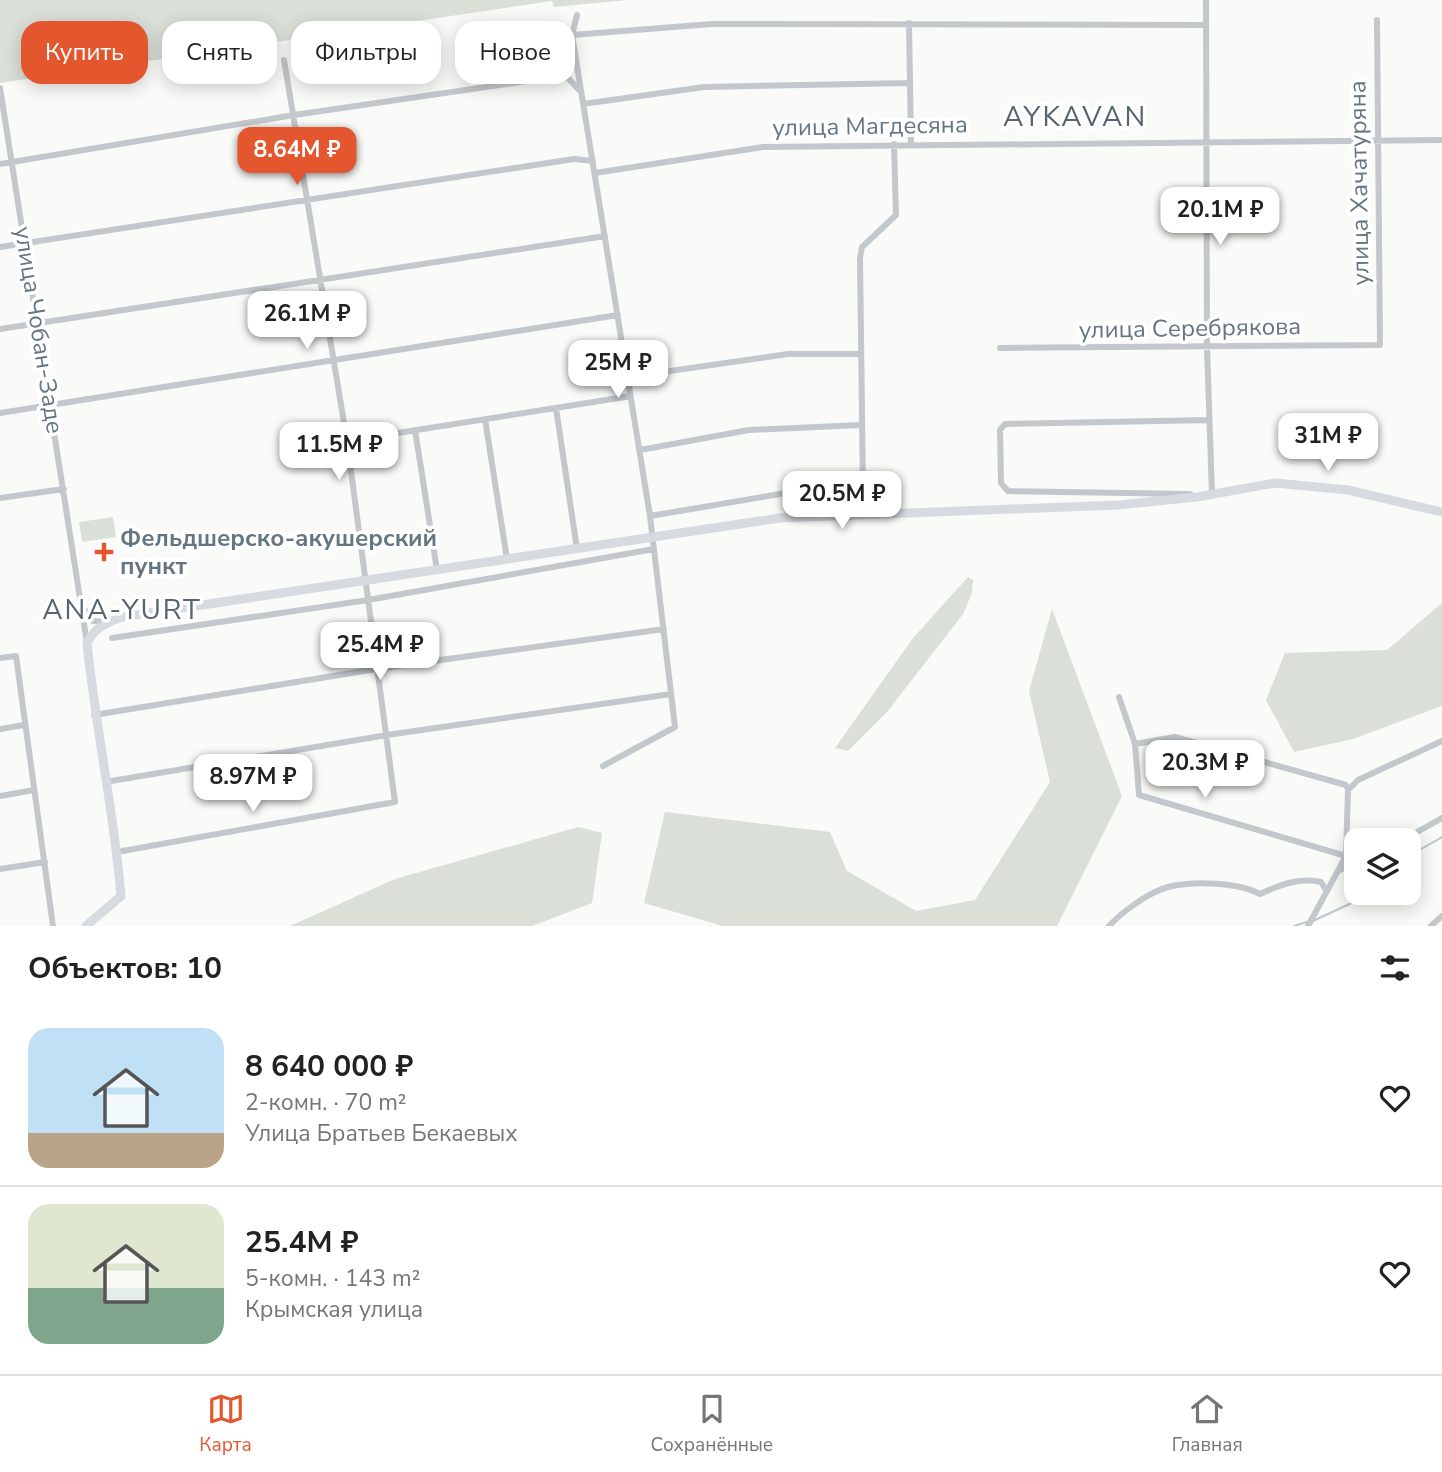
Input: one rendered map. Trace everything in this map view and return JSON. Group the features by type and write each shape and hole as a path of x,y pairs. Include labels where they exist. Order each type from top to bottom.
{"main road":[{"path":"87,926 121,896 117,852 94,715 89,641 108,622 122,617 780,518 1118,505 1212,494 1275,483 1348,490 1442,512"}],"street":[{"path":"1206,0 1207,348 1212,494 1008,491 1001,483 1000,430 1005,424 1209,420"},
{"path":"575,23 577,15"},
{"name":"улица Хачатуряна","path":"1377,20 1380,345"},
{"path":"909,23 911,143"},
{"path":"575,35 668,25 1206,24"},
{"path":"575,54 650,516 675,727 603,766"},
{"path":"117,852 395,802 347,441 284,60"},
{"path":"0,164 561,76 568,78 581,92"},
{"path":"583,104 705,87 910,83"},
{"name":"улица Чобан-Заде","path":"0,88 49,406 89,641"},
{"name":"улица Магдесяна","path":"595,173 762,147 911,143 1206,144 1442,140"},
{"path":"650,516 779,494 863,492 860,258 862,247 896,215 894,144"},
{"path":"0,247 574,159 593,161"},
{"path":"0,329 605,236"},
{"path":"0,413 618,315"},
{"name":"улица Серебрякова","path":"1000,348 1380,345"},
{"path":"628,377 788,354 861,354"},
{"path":"347,441 631,396"},
{"path":"556,408 577,549"},
{"path":"485,419 507,559"},
{"path":"640,450 749,430 861,425"},
{"path":"415,430 437,570"},
{"path":"0,498 64,489"},
{"path":"112,638 368,600 654,550"},
{"path":"81,603 93,621 108,622"},
{"path":"94,715 376,669 664,629"},
{"path":"0,658 16,656 53,926"},
{"path":"104,782 387,735 671,694"},
{"path":"1119,697 1135,744 1139,795 1344,855"},
{"path":"0,729 24,725"},
{"path":"1135,744 1175,737 1346,785 1347,828"},
{"path":"1348,790 1357,780 1442,741"},
{"path":"0,796 34,790"},
{"path":"1421,830 1442,818"},
{"path":"1308,926 1344,861"},
{"path":"0,869 45,862"},
{"path":"1340,870 1344,868"},
{"path":"1109,926 1168,887 1240,886 1260,894 1284,884 1312,880 1321,882 1326,890"},
{"path":"1431,926 1442,916"}],"shaded area":[{"path":"0,0 627,0 554,7 552,1 417,21 291,21 291,40 277,42 277,21 162,21 162,59 148,61 148,21 21,21 21,80 0,83"},
{"path":"113,517 116,537 82,542 79,522"},
{"path":"968,577 973,580 972,593 963,614 887,712 848,751 835,748 913,638"},
{"path":"1442,603 1442,706 1353,739 1294,752 1266,700 1285,653 1387,650"},
{"path":"1052,609 1122,796 1057,926 723,926 644,903 665,812 830,832 847,871 916,911 975,900 1050,782 1029,691"},
{"path":"578,827 602,833 592,903 532,926 290,926 395,879"}],"waterway":[{"path":"1421,849 1442,837"},
{"path":"1313,921 1347,905"},
{"path":"1294,926 1307,922"}],"place":[{"name":"Фельдшерско-акушерский пункт","path":"104,552"}],"district":[{"name":"AYKAVAN","path":"1075,116"},
{"name":"ANA-YURT","path":"122,609"}]}
